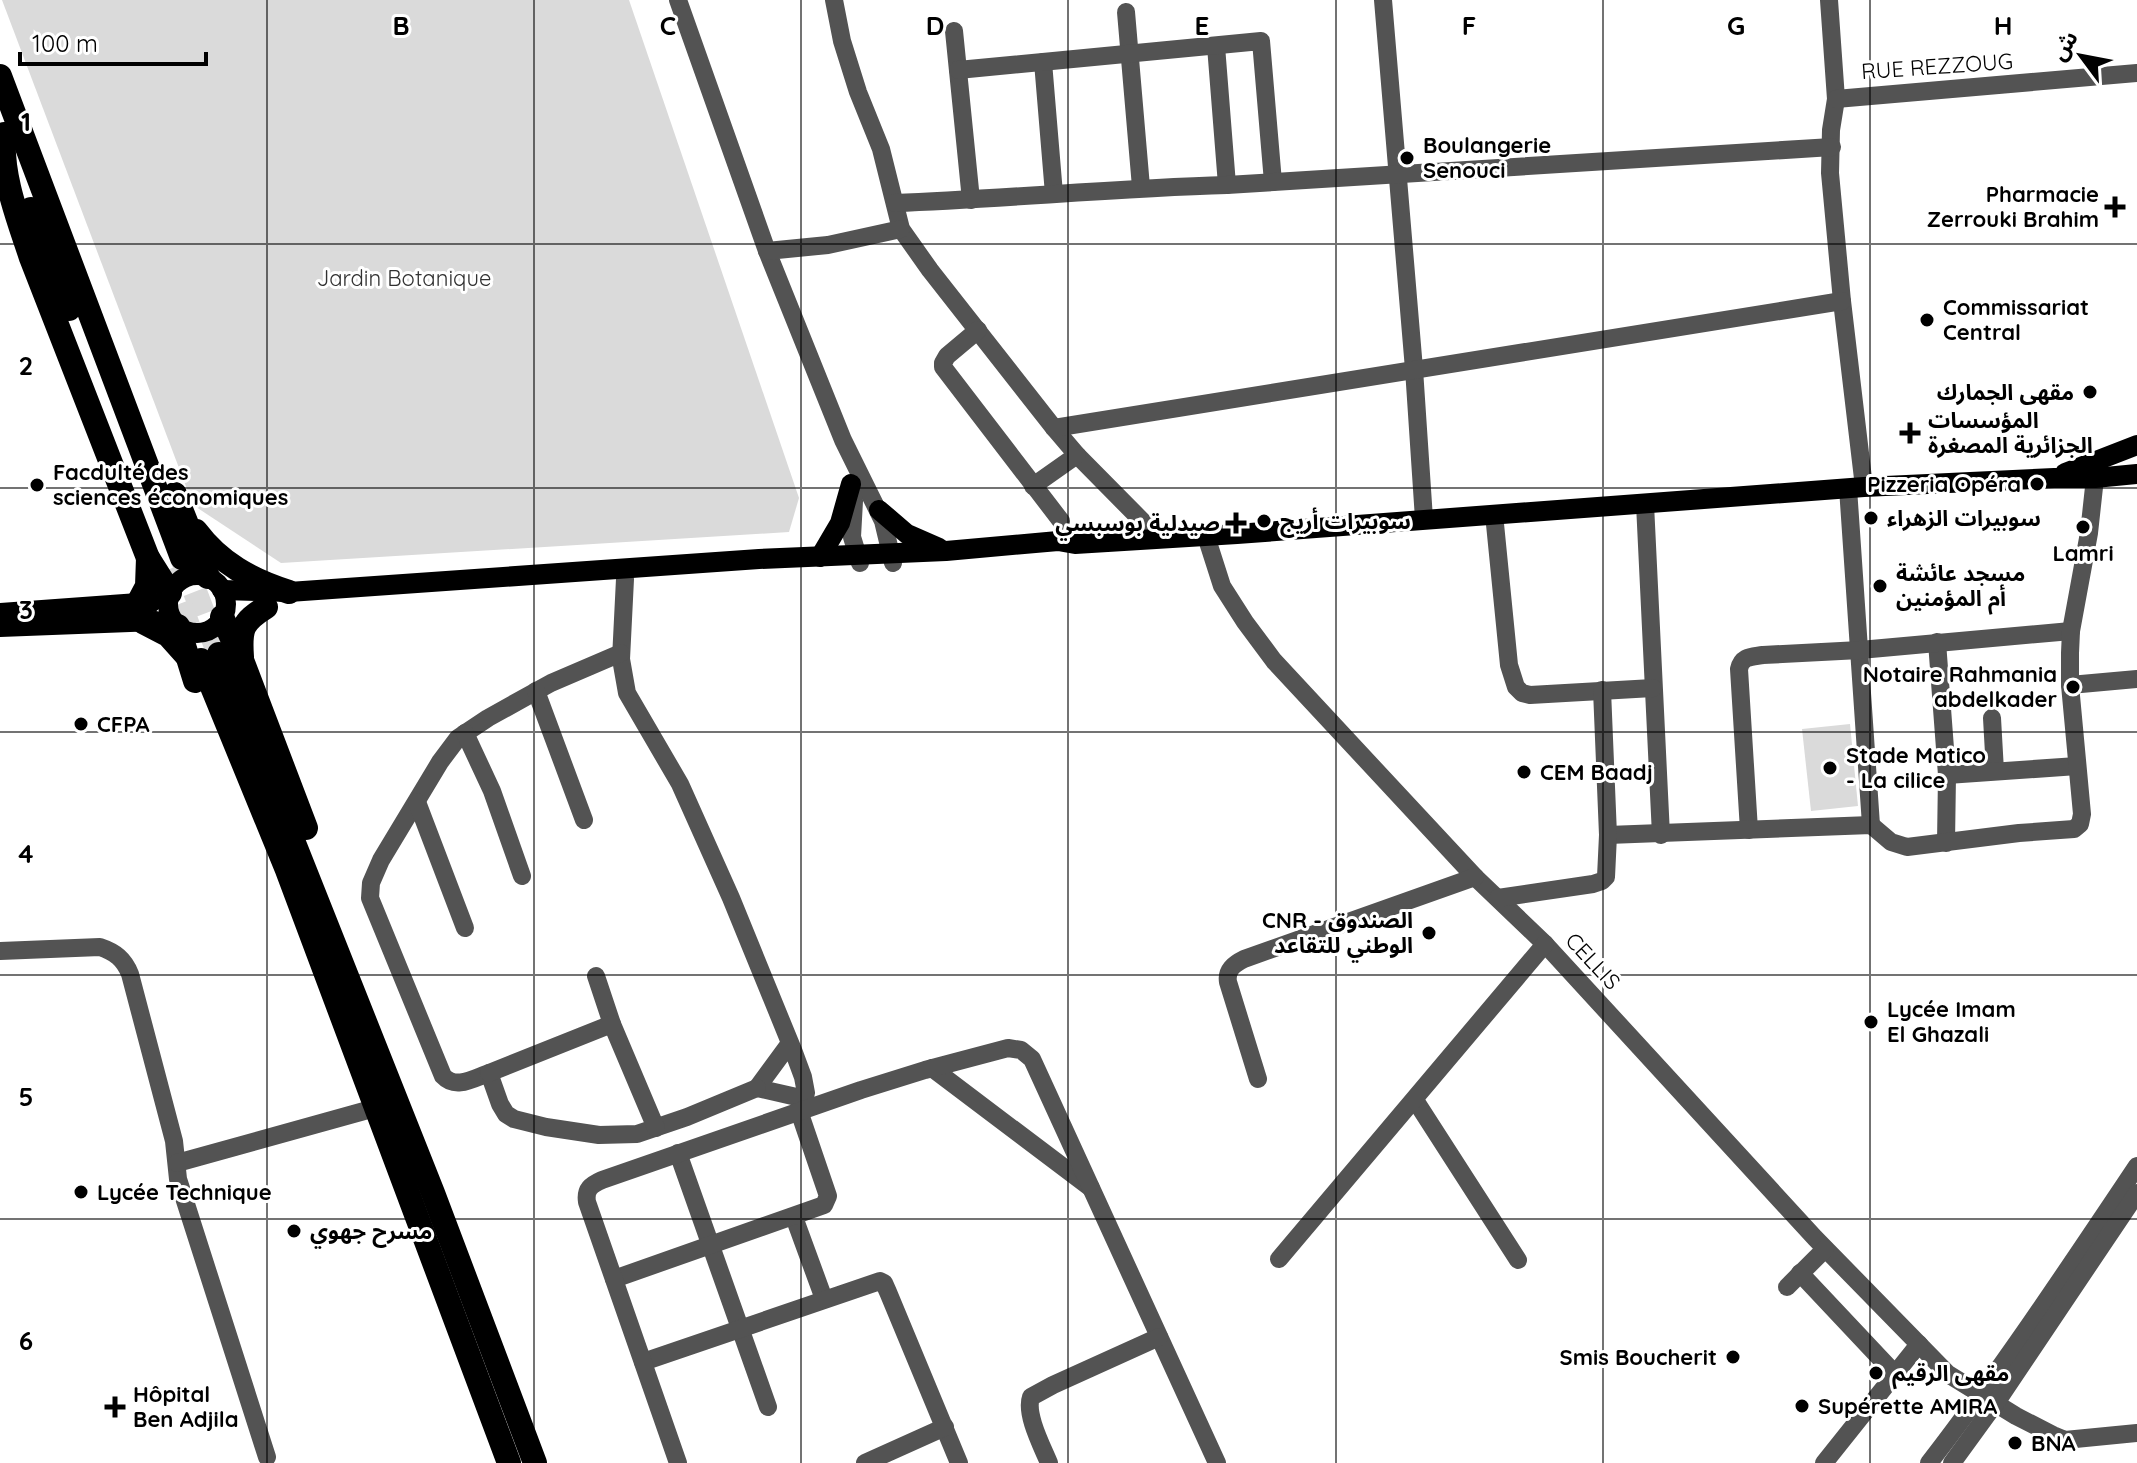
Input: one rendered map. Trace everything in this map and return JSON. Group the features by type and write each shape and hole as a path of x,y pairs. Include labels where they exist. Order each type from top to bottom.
{"highway":[{"path":"0,76 38,176 165,560 172,610 213,658 367,1028 535,1463"},
{"path":"2,129 165,560"},
{"path":"38,176 56,202 77,244 182,511 215,584"},
{"path":"182,511 222,559 263,584 289,592"},
{"path":"165,560 147,586 140,612 168,635 213,658"},
{"path":"213,658 241,638 249,617 266,607"},
{"path":"223,615 213,658 335,1002 509,1463"}],"main road":[{"path":"2054,478 2137,445"},
{"path":"892,558 1058,541 1075,544 1206,536 1856,487 2137,474"},
{"path":"820,557 840,523 851,484"},
{"path":"879,510 907,534 946,551"},
{"path":"223,615 266,607 858,559 1060,551 1075,544"},
{"path":"215,584 226,601 223,615 211,629 202,632 185,630 172,610 174,586 193,575 215,584 289,592 759,559 858,559"},
{"path":"0,627 172,610"},
{"path":"0,613 140,612"}],"street":[{"path":"678,0 767,251 843,440 879,510 892,558"},
{"path":"834,0 846,53 881,149 901,229 1054,428 1159,538"},
{"path":"1383,0 1399,172 1424,519"},
{"path":"1829,0 1836,99 1831,130 1830,173 1856,487 1860,650 1871,825"},
{"path":"1126,12 1141,187"},
{"path":"954,31 971,200"},
{"path":"958,70 1261,41 1273,182"},
{"path":"1216,46 1227,185"},
{"path":"1043,62 1054,194"},
{"name":"RUE REZZOUG","path":"1836,99 2137,73"},
{"path":"895,203 1832,147"},
{"path":"767,251 840,243 901,229"},
{"path":"1054,428 1842,301"},
{"path":"978,330 947,356 943,367 1061,521"},
{"path":"843,440 854,501 851,530 858,559"},
{"path":"1033,486 1077,455"},
{"path":"1608,835 1871,825 1891,842 1907,847 2074,829 2080,824 2082,814 2070,685 2071,631 2089,533 2095,478"},
{"path":"1645,504 1661,835"},
{"path":"1494,514 1509,665 1516,687 1522,693 1539,696 1653,688"},
{"name":"CELLIS","path":"1206,536 1222,586 1274,661 1475,877 1545,944 1825,1249 1948,1374 2042,1430 2065,1440 2137,1433"},
{"path":"625,579 621,653 627,693 680,784 731,898 806,1088 805,1097 801,1098 757,1088"},
{"path":"1749,830 1739,669 1748,657 2071,631"},
{"path":"1937,642 1947,775 1946,843"},
{"path":"612,1024 489,1073 456,1084 447,1081 369,891 374,874 450,747 488,718 536,691 621,653"},
{"path":"2070,685 2137,679"},
{"path":"1498,898 1593,884 1606,877 1608,835 1602,690"},
{"path":"536,691 584,820"},
{"path":"1992,718 1995,771"},
{"path":"465,733 492,791 522,876"},
{"path":"1947,775 2077,766"},
{"path":"417,802 465,928"},
{"path":"1258,1079 1228,982 1228,972 1234,965 1475,877"},
{"path":"1279,1259 1545,944"},
{"path":"0,951 100,947 110,950 126,964 174,1141 178,1179 267,1457"},
{"path":"596,976 612,1024 656,1128"},
{"path":"489,1073 500,1104 506,1114 514,1119 599,1135 637,1134 757,1088 790,1043"},
{"path":"678,1463 587,1202 587,1192 593,1184 799,1111 932,1068 1008,1048 1021,1050 1032,1059 1217,1463"},
{"path":"932,1068 1093,1190"},
{"path":"1415,1100 1518,1260"},
{"path":"177,1163 375,1108"},
{"path":"614,1279 824,1205 828,1196 799,1111"},
{"path":"678,1153 768,1407"},
{"path":"1952,1463 1988,1399 2137,1166"},
{"path":"1929,1463 1988,1399 2137,1193"},
{"path":"794,1217 824,1299"},
{"path":"1787,1287 1825,1249"},
{"path":"1800,1273 1895,1374"},
{"path":"643,1362 877,1281 884,1283 959,1463"},
{"path":"1049,1463 1031,1414 1031,1397 1159,1337"},
{"path":"1834,1460 1919,1344"},
{"path":"865,1463 945,1427"}],"green space":[{"name":"Jardin Botanique","path":"2,0 629,0 799,498 789,532 281,563 193,505"},
{"name":"Stade Matico - La cilice","path":"1850,724 1858,806 1811,811 1802,729"}],"tunnel":[{"path":"182,558 219,654"},
{"path":"167,570 195,644"}],"place":[{"name":"Boulangerie Senouci","path":"1407,158"},
{"name":"Pharmacie Zerrouki Brahim","path":"2115,207"},
{"name":"Commissariat Central","path":"1927,320"},
{"name":"مقهى الجمارك","path":"2090,392"},
{"name":"المؤسسات الجزائرية المصغرة","path":"1910,433"},
{"name":"Pizzeria Opéra","path":"2037,484"},
{"name":"Facdulté des sciences économiques","path":"37,485"},
{"name":"سوبيرات الزهراء","path":"1871,518"},
{"name":"سوبيرات أريج","path":"1264,521"},
{"name":"صيدلية بوسبسي","path":"1236,523"},
{"name":"Lamri","path":"2083,527"},
{"name":"مسجد عائشة أم المؤمنين","path":"1880,586"},
{"name":"Notaire Rahmania abdelkader","path":"2073,687"},
{"name":"CFPA","path":"81,724"},
{"name":"Stade Matico - La cilice","path":"1830,768"},
{"name":"CEM Baadj","path":"1524,772"},
{"name":"CNR - الصندوق الوطني للتقاعد","path":"1429,933"},
{"name":"Lycée Imam El Ghazali","path":"1871,1022"},
{"name":"Lycée Technique","path":"81,1192"},
{"name":"مسرح جهوي","path":"294,1231"},
{"name":"Smis Boucherit","path":"1733,1357"},
{"name":"مقهى الرقيم","path":"1876,1373"},
{"name":"Supérette AMIRA","path":"1802,1406"},
{"name":"Hôpital Ben Adjila","path":"115,1407"},
{"name":"BNA","path":"2015,1443"}]}
